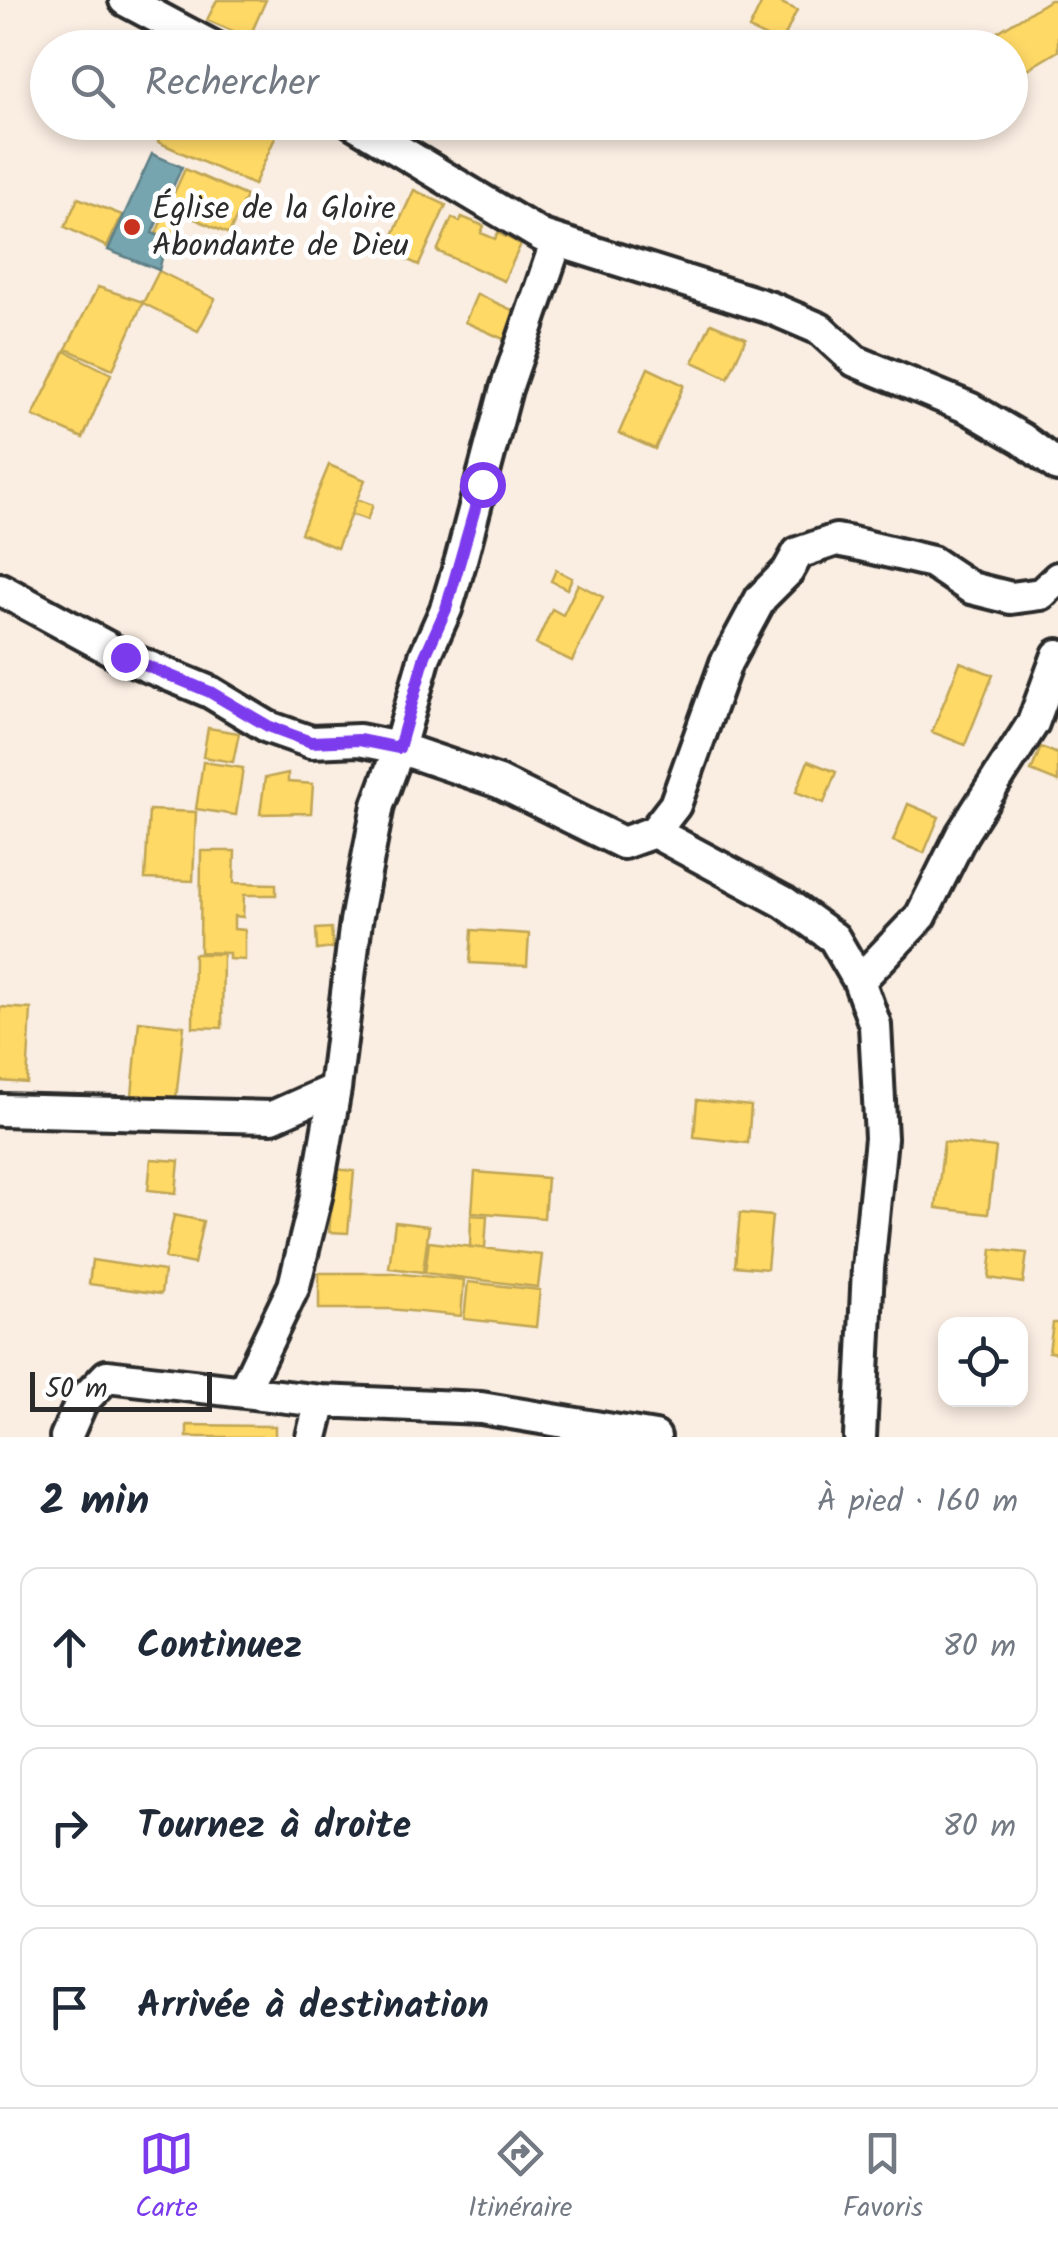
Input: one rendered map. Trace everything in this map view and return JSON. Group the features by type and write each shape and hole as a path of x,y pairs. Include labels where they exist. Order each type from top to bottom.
{"street":[{"path":"125,0 182,30"},
{"path":"382,140 556,243 771,308 820,330 855,361 968,408 1022,439 1058,466"},
{"path":"244,1390 294,1286 316,1196 374,824 425,656 446,609 506,388 556,243"},
{"path":"0,589 125,657 210,692 268,726 311,742 359,740 399,748 500,782 623,843 654,832 674,806 726,663 760,598 788,571 798,553 836,540 852,543 932,562 972,588 1011,598 1041,594 1058,578"},
{"path":"859,982 921,916 962,834 1033,723 1058,654"},
{"path":"654,832 784,902 834,938 859,982 874,1025 881,1138 868,1268 860,1437"},
{"path":"0,1110 272,1117 335,1090"},
{"path":"66,1437 81,1403 107,1376 320,1401 481,1408 655,1437"},
{"path":"312,1437 320,1401"}],"building: Logements":[{"path":"217,0 266,0 253,30 230,30 207,20"},
{"path":"763,0 775,0 797,10 788,30 749,29"},
{"path":"1050,0 1058,0 1058,51 1028,69 1028,30 1001,30"},
{"path":"159,140 274,140 254,185"},
{"path":"185,169 246,196 229,234 186,215 174,240 156,233"},
{"path":"414,190 446,205 419,265 386,250"},
{"path":"78,198 122,215 107,247 65,227"},
{"path":"462,217 484,226 481,233 495,239 498,233 521,244 504,281 437,251 452,218 460,222"},
{"path":"159,271 215,299 198,331 143,303"},
{"path":"98,287 143,302 113,369 66,349"},
{"path":"477,294 521,314 508,341 465,322"},
{"path":"711,323 746,338 728,378 693,362"},
{"path":"65,351 111,374 83,438 33,416"},
{"path":"648,368 684,385 655,449 619,433"},
{"path":"329,465 365,480 337,548 301,533"},
{"path":"357,499 373,505 367,520 351,514"},
{"path":"556,570 572,578 567,589 551,581"},
{"path":"578,584 603,597 572,661 536,644 552,609 563,615"},
{"path":"960,662 993,675 965,745 932,732"},
{"path":"208,728 239,733 233,762 203,757"},
{"path":"1041,747 1058,754 1058,782 1031,771"},
{"path":"808,761 836,772 824,803 796,792"},
{"path":"203,762 243,768 236,815 196,809"},
{"path":"288,773 288,782 313,784 311,813 260,814 265,778"},
{"path":"908,804 939,817 924,853 893,841"},
{"path":"149,810 196,812 193,881 145,879"},
{"path":"201,851 235,851 234,883 276,884 276,895 244,895 243,917 234,916 234,929 245,930 245,960 229,959 229,953 200,952"},
{"path":"331,928 333,948 317,950 316,929"},
{"path":"472,930 529,934 527,966 470,963"},
{"path":"194,954 223,954 222,1028 193,1027"},
{"path":"0,1007 31,1009 27,1083 0,1081"},
{"path":"139,1021 184,1026 176,1099 132,1095"},
{"path":"697,1100 751,1106 748,1143 694,1137"},
{"path":"944,1142 996,1148 988,1214 936,1208"},
{"path":"151,1159 179,1161 176,1193 148,1190"},
{"path":"335,1169 354,1171 348,1233 329,1232"},
{"path":"475,1172 547,1178 544,1218 472,1212"},
{"path":"740,1213 772,1216 767,1269 735,1266"},
{"path":"174,1215 203,1221 194,1264 165,1258"},
{"path":"471,1215 487,1216 485,1248 470,1247"},
{"path":"395,1222 429,1226 423,1272 389,1268"},
{"path":"429,1242 542,1255 538,1287 425,1273"},
{"path":"992,1249 1027,1253 1023,1283 989,1278"},
{"path":"92,1260 164,1271 161,1294 89,1284"},
{"path":"319,1273 392,1273 464,1280 461,1316 389,1309 319,1309"},
{"path":"468,1282 540,1290 536,1327 464,1319"},
{"path":"1053,1323 1058,1323 1058,1353 1049,1352"},
{"path":"187,1425 275,1426 275,1437 187,1437"}],"building: Public":[{"path":"152,154 182,167 152,233 167,239 159,270 108,250"}],"place":[{"name":"Église de la Gloire Abondante de Dieu","path":"132,227"}],"route":[{"path":"125,657 210,692 268,726 311,742 359,740 399,748 412,696 446,609 482,484"}]}
